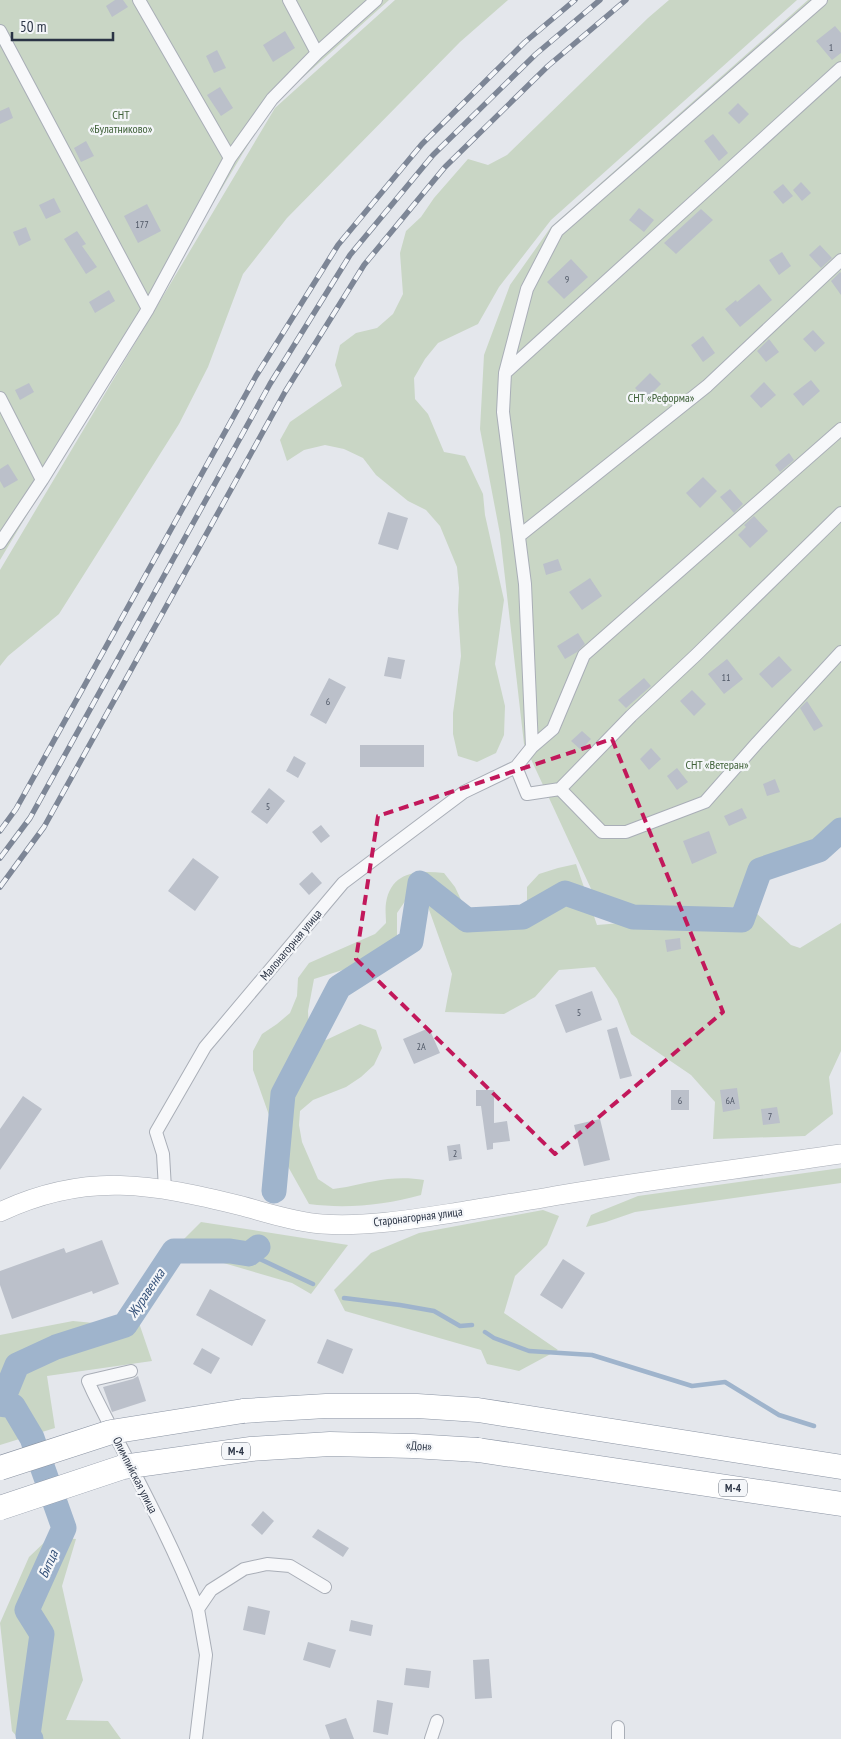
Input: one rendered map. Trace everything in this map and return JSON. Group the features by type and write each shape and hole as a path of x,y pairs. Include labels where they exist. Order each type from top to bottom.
{"highway":[{"path":"0,1468 111,1432 243,1411 326,1406 417,1406 478,1410 841,1467"},
{"name":"«Дон»","path":"0,1508 123,1467 251,1449 330,1444 478,1450 841,1504"}],"main road":[{"name":"Старонагорная улица","path":"0,1212 41,1195 85,1186 135,1185 165,1189 321,1224 383,1222 429,1217 570,1193 841,1154"}],"street":[{"path":"139,0 230,158"},
{"path":"289,0 317,53"},
{"path":"0,542 42,480 148,309 230,158 272,99 317,53 376,0"},
{"path":"532,747 525,584 503,412 505,374 527,289 557,231 821,0"},
{"path":"0,31 148,309"},
{"path":"505,374 841,68"},
{"path":"519,536 707,386 841,260"},
{"path":"0,398 42,480"},
{"path":"841,429 584,655 553,729 532,747 516,767 527,794 560,789 631,716 696,655 841,512"},
{"path":"560,789 602,832 626,832 705,802 841,652"},
{"name":"Малонагорная улица","path":"165,1189 163,1154 156,1132 206,1047 343,883 464,792 516,767"},
{"name":"Олимпийская улица","path":"131,1371 88,1381 162,1529 198,1609 206,1655 196,1739"},
{"path":"198,1609 211,1590 244,1569 267,1564 290,1566 325,1587"},
{"path":"431,1739 437,1721"}],"highlighted area":[{"path":"612,739 723,1012 555,1154 356,959 378,816"}],"green space":[{"name":"СНТ «Булатниково»","path":"0,0 389,0 271,106 0,560"},
{"path":"395,0 508,0 460,42 287,218 243,274 208,367 179,424 59,614 8,656 0,666 0,570 275,108"},
{"path":"669,0 797,0 551,220 499,287 478,324 438,343 425,359 414,378 415,399 428,414 444,452 465,456 483,494 485,515 504,600 495,664 505,706 504,735 496,753 477,762 458,756 453,734 453,713 461,656 458,610 459,588 457,567 440,526 426,510 408,501 376,475 363,458 344,449 325,445 304,450 287,461 280,440 290,422 342,386 335,365 340,345 356,333 377,328 393,314 403,294 400,253 406,231 421,217 434,198 468,159 488,165 507,155 648,18"},
{"name":"СНТ «Реформа»","path":"808,0 841,0 841,826 734,907 605,919 524,744 500,534 480,429 484,355 510,285 551,227"},
{"path":"576,864 597,925 755,912 791,945 800,948 841,923 841,1051 829,1077 833,1114 805,1136 713,1139 715,1102 691,1075 631,1034 617,999 595,967 559,970 535,997 504,1014 445,1012 452,974 427,904 410,894 397,913 397,940 365,961 314,979 308,1011 309,1034 326,1040 360,1024 376,1030 382,1048 374,1065 361,1077 346,1087 313,1100 300,1111 299,1125 302,1142 318,1179 333,1189 397,1178 424,1180 421,1195 365,1205 309,1204 286,1163 253,1070 253,1051 262,1034 290,1013 297,996 298,978 309,963 375,934 386,923 386,905 389,892 394,884 407,875 425,872 444,873 455,887 463,904 478,915 495,922 514,921 527,907 527,887 539,874"},
{"path":"841,1168 841,1183 635,1212 586,1227 591,1215 638,1196"},
{"path":"543,1210 559,1216 547,1245 515,1276 504,1313 558,1350 519,1371 487,1364 481,1350 345,1311 334,1290 371,1253 419,1233"},
{"path":"201,1222 348,1245 311,1294 292,1283 203,1257 184,1239"},
{"path":"73,1321 104,1324 139,1323 152,1361 47,1376 55,1428 0,1445 0,1335"},
{"path":"50,1537 76,1539 62,1586 83,1680 66,1720 108,1721 121,1739 19,1739 12,1731 0,1623 29,1557"}],"building":[{"path":"115,0 123,0 128,7 112,17 106,6"},
{"path":"835,26 841,33 841,53 832,60 816,41"},
{"path":"285,31 295,48 273,62 263,45"},
{"path":"217,50 226,68 214,73 206,56"},
{"path":"220,87 233,108 221,116 207,95"},
{"path":"738,103 749,114 739,124 728,113"},
{"path":"9,107 13,118 0,124 0,111"},
{"path":"713,134 728,153 719,161 704,141"},
{"path":"86,141 94,156 81,162 74,148"},
{"path":"801,182 811,193 802,201 793,190"},
{"path":"783,184 793,196 783,204 773,192"},
{"path":"54,198 61,212 46,219 39,205"},
{"path":"147,204 161,231 138,243 124,216"},
{"path":"639,208 654,220 644,232 629,220"},
{"path":"701,209 713,220 676,254 664,243"},
{"path":"26,227 31,240 19,246 13,232"},
{"path":"77,231 86,244 82,246 97,267 86,274 64,239"},
{"path":"820,245 832,258 821,268 809,255"},
{"path":"782,252 791,266 779,275 769,260"},
{"path":"571,259 588,277 564,299 547,282"},
{"path":"841,273 841,295 831,281"},
{"path":"759,284 772,300 740,327 725,309"},
{"path":"109,290 115,301 95,313 89,302"},
{"path":"813,330 825,343 815,352 803,339"},
{"path":"703,336 715,353 703,362 691,345"},
{"path":"769,339 779,352 766,362 757,351"},
{"path":"650,373 661,384 646,399 635,388"},
{"path":"811,380 820,391 803,406 793,394"},
{"path":"764,382 776,395 761,408 750,396"},
{"path":"29,383 34,392 20,400 15,390"},
{"path":"789,453 794,460 780,472 775,465"},
{"path":"8,464 18,480 4,488 0,481 0,469"},
{"path":"703,477 717,491 700,508 686,493"},
{"path":"730,489 743,504 734,513 720,497"},
{"path":"388,512 408,518 398,550 378,544"},
{"path":"754,516 768,531 750,548 738,535 746,527 744,525"},
{"path":"558,559 562,570 546,575 543,564"},
{"path":"590,578 602,596 582,610 569,592"},
{"path":"578,633 585,644 577,652 565,659 557,646"},
{"path":"779,656 792,670 772,688 759,674"},
{"path":"388,657 405,660 401,679 384,676"},
{"path":"727,659 743,679 724,694 708,674"},
{"path":"329,678 346,687 326,724 310,715"},
{"path":"644,678 651,686 626,708 618,700"},
{"path":"692,690 706,704 694,716 680,701"},
{"path":"807,701 823,726 814,731 800,708"},
{"path":"582,731 591,739 581,750 571,741"},
{"path":"360,745 424,745 424,767 360,767"},
{"path":"651,748 661,759 649,770 640,759"},
{"path":"294,756 306,763 298,778 286,771"},
{"path":"677,768 688,782 677,790 667,776"},
{"path":"775,779 780,792 767,796 763,784"},
{"path":"269,788 285,801 267,824 251,812"},
{"path":"742,808 747,818 729,826 724,816"},
{"path":"321,825 330,836 321,843 312,832"},
{"path":"709,831 717,853 692,864 683,841"},
{"path":"193,858 219,877 195,911 168,891"},
{"path":"312,872 322,883 309,895 299,884"},
{"path":"680,938 681,949 667,952 665,940"},
{"path":"592,991 602,1020 566,1033 555,1005"},
{"path":"617,1027 632,1076 620,1079 607,1030"},
{"path":"429,1028 440,1053 414,1064 403,1039"},
{"path":"737,1088 740,1109 723,1112 720,1090"},
{"path":"476,1090 494,1090 494,1123 507,1121 510,1141 493,1143 493,1149 487,1150 481,1106 476,1106"},
{"path":"671,1090 689,1090 689,1110 671,1110"},
{"path":"23,1096 42,1109 0,1170 0,1129"},
{"path":"777,1107 780,1123 763,1125 761,1109"},
{"path":"600,1119 610,1160 584,1166 574,1125"},
{"path":"460,1144 462,1159 449,1161 447,1146"},
{"path":"102,1240 119,1284 93,1294 92,1291 12,1319 0,1285 0,1271 64,1248 66,1253"},
{"path":"563,1259 585,1273 562,1309 540,1295"},
{"path":"210,1289 266,1320 252,1346 196,1315"},
{"path":"327,1339 353,1349 343,1374 317,1363"},
{"path":"202,1348 220,1358 211,1374 193,1364"},
{"path":"138,1376 146,1401 112,1412 103,1387"},
{"path":"263,1511 274,1521 262,1535 251,1525"},
{"path":"318,1529 349,1548 343,1557 312,1537"},
{"path":"248,1606 270,1611 265,1635 243,1630"},
{"path":"351,1620 373,1625 371,1636 349,1631"},
{"path":"308,1642 336,1650 330,1668 303,1660"},
{"path":"489,1659 492,1698 475,1699 473,1660"},
{"path":"406,1668 431,1671 429,1688 404,1685"},
{"path":"377,1700 393,1703 388,1735 373,1732"},
{"path":"346,1718 354,1739 330,1739 325,1725"}],"waterway":[{"path":"274,1191 283,1094 339,987 411,941 420,883 467,920 523,917 565,893 633,917 742,920 760,870 819,850 841,830"},
{"name":"Журавенка","path":"1,1404 17,1365 56,1347 125,1325 174,1251 230,1251 249,1254 258,1247"},
{"path":"249,1254 313,1284"},
{"path":"344,1298 434,1311 460,1326 472,1325"},
{"path":"485,1332 494,1338 529,1351 592,1355 692,1386 725,1382 779,1415 814,1426"},
{"name":"Битца","path":"0,1404 13,1406 32,1438 64,1528 27,1610 42,1634 28,1735 31,1739"}],"railway":[{"path":"0,831 16,809 256,376 338,245 422,144 525,42 575,0"},
{"path":"0,858 30,818 270,384 350,255 433,155 536,54 600,0"},
{"path":"0,887 44,827 285,392 364,265 445,167 548,66 626,0"}],"park label":[{"name":"СНТ «Ветеран»","path":"717,765"}]}
